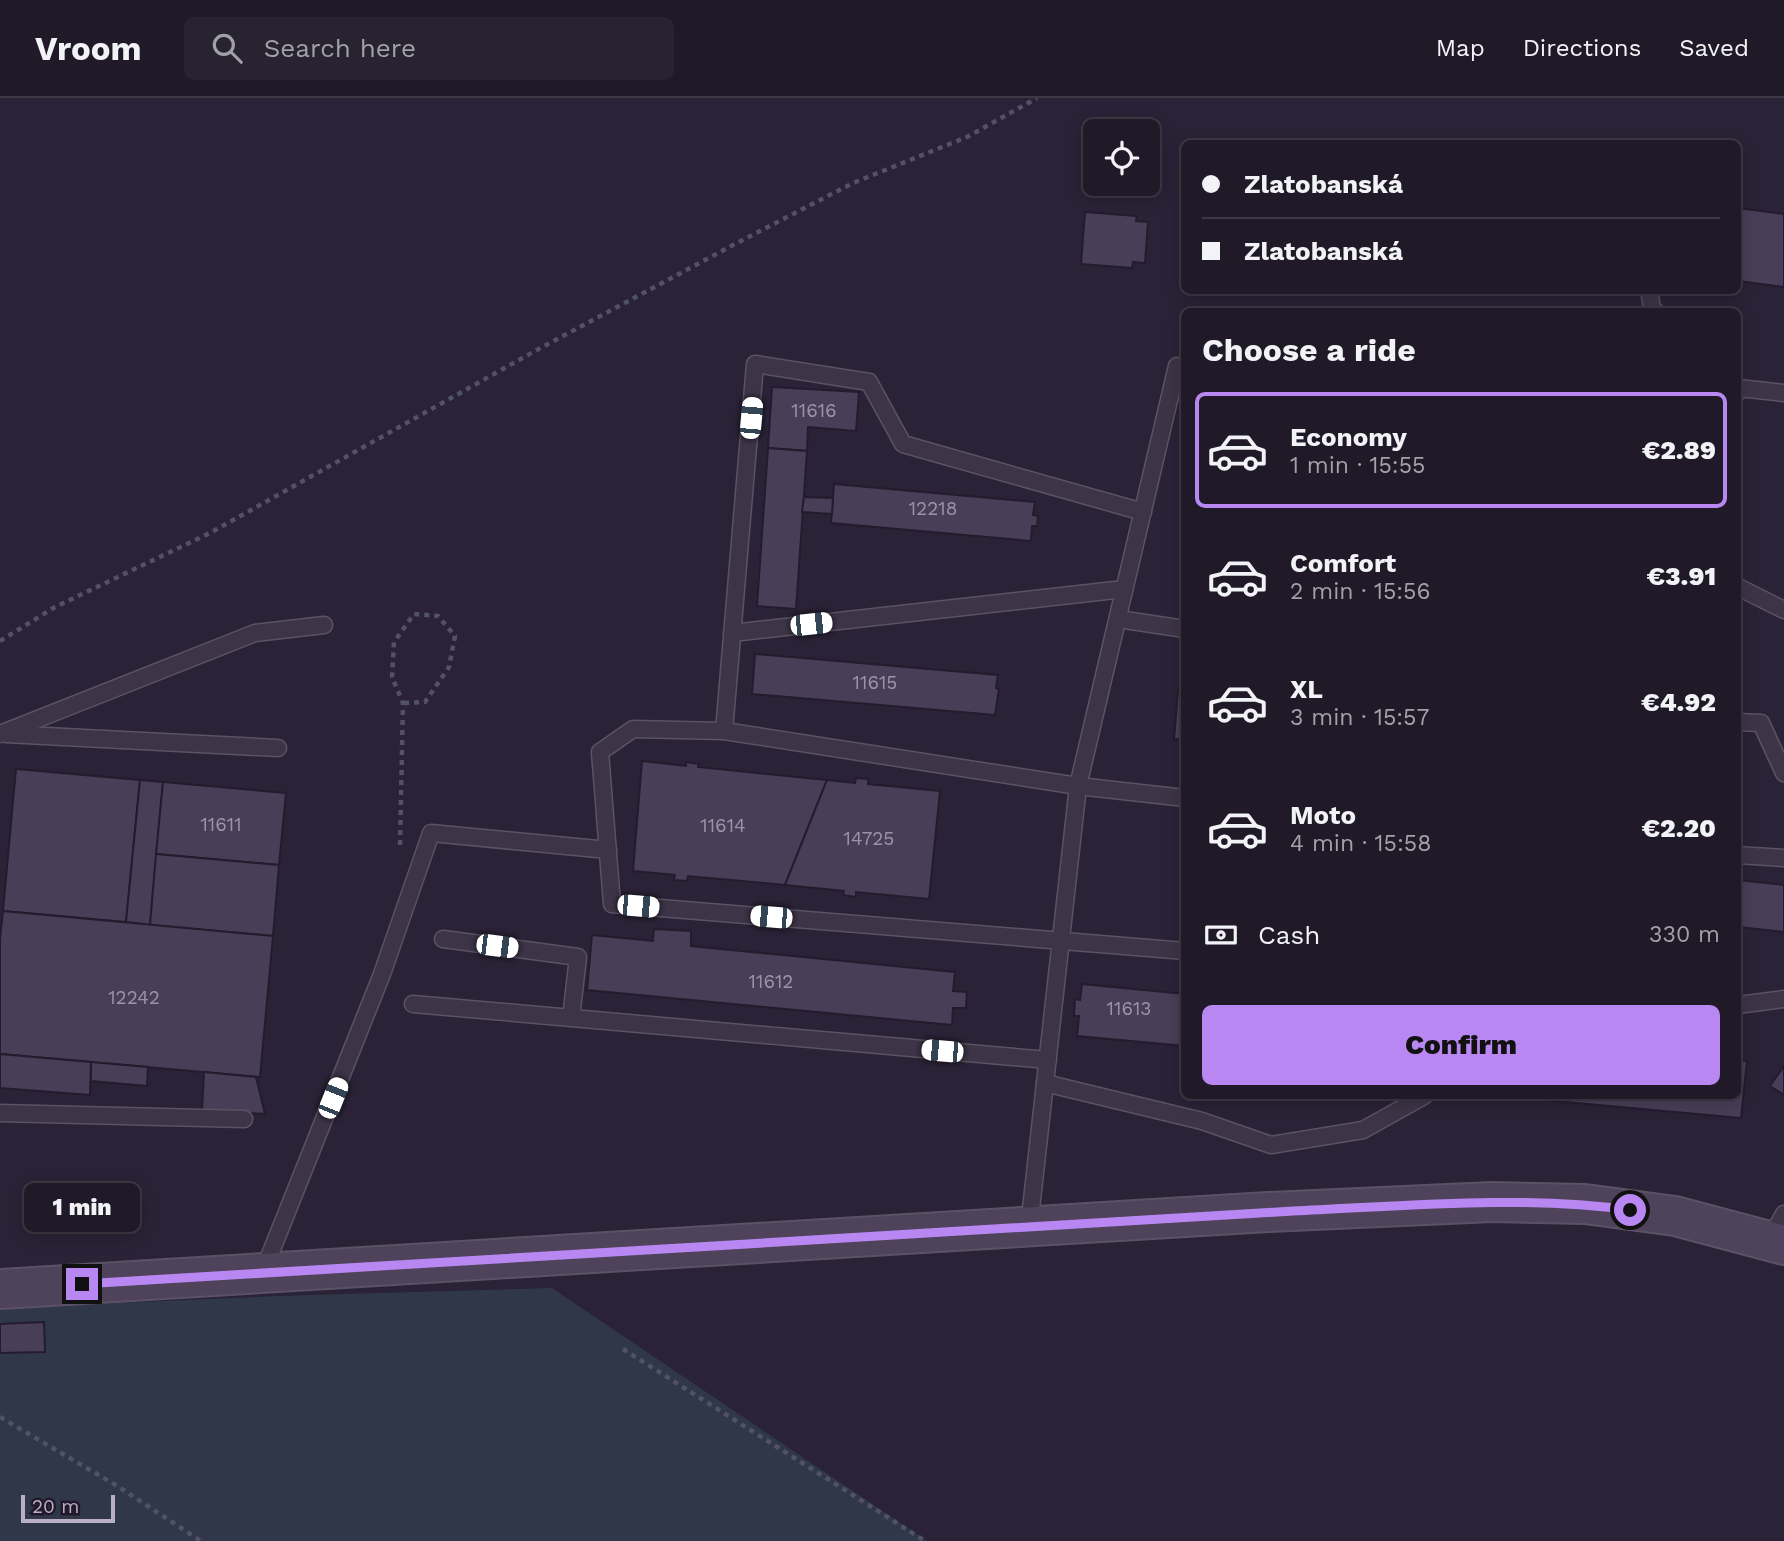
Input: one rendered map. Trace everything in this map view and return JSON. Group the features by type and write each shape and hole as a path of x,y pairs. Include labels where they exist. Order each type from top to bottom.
{"street":[{"path":"0,1289 1268,1212 1492,1202 1585,1204 1779,1233"}],"lane":[{"path":"724,732 755,364 869,382 903,444 1143,512"},
{"path":"1029,1227 1078,786 1177,366"},
{"path":"1741,389 1784,393"},
{"path":"1741,588 1784,610"},
{"path":"732,632 1124,589"},
{"path":"1118,619 1181,628"},
{"path":"0,734 255,633 324,625"},
{"path":"1741,722 1761,723 1784,773"},
{"path":"1181,797 1078,786 724,732 634,729 600,752 612,904 1181,951"},
{"path":"0,734 278,748"},
{"path":"263,1272 382,974 431,833 608,850"},
{"path":"1741,855 1784,858"},
{"path":"443,939 578,957 571,1018"},
{"path":"1741,1005 1784,999"},
{"path":"413,1004 1048,1060"},
{"path":"1045,1083 1202,1121 1271,1145 1363,1130 1419,1099"},
{"path":"0,1113 244,1119"}],"path":[{"path":"0,641 55,607 210,533 534,351 735,244 853,183 967,137 1037,98"},
{"path":"400,850 403,703 392,677 394,642 414,614 438,616 455,636 449,667 425,702 403,703"},
{"path":"623,1349 925,1541"},
{"path":"0,1417 119,1487 201,1541"}],"shaded area":[{"path":"552,1288 927,1541 0,1541 0,1308"}],"building":[{"path":"1741,208 1784,214 1784,287 1741,281"},
{"path":"1085,212 1137,216 1136,221 1148,222 1145,263 1133,262 1132,268 1081,264"},
{"path":"772,387 859,392 856,431 808,427 807,451 768,448"},
{"path":"768,448 807,451 796,609 757,606"},
{"path":"834,484 1035,502 1033,515 1038,516 1037,526 1032,526 1031,541 831,523"},
{"path":"804,497 833,498 832,514 802,512"},
{"path":"755,654 998,675 995,715 752,694"},
{"path":"1178,690 1181,690 1181,740 1174,739"},
{"path":"642,761 686,766 686,762 699,764 698,767 827,780 785,885 688,876 687,881 674,880 675,875 633,871"},
{"path":"16,769 140,780 126,922 3,911"},
{"path":"856,778 868,779 868,784 940,791 929,899 856,892 856,897 843,895 844,891 785,885 827,780 855,783"},
{"path":"140,780 163,782 150,925 126,922"},
{"path":"163,782 286,793 279,865 156,854"},
{"path":"156,854 279,865 273,936 150,925"},
{"path":"1741,880 1784,885 1784,932 1741,927"},
{"path":"3,911 273,936 260,1077 0,1054 0,939"},
{"path":"654,929 691,931 691,946 955,972 953,991 967,992 966,1008 953,1008 952,1025 587,990 592,935 653,941"},
{"path":"1082,984 1181,994 1181,1046 1077,1036 1079,1016 1074,1016 1075,999 1080,1000"},
{"path":"0,1054 91,1062 90,1095 0,1088"},
{"path":"1741,1060 1747,1061 1741,1118 1531,1099 1741,1099"},
{"path":"91,1062 148,1067 147,1086 91,1081"},
{"path":"1784,1066 1784,1095 1770,1086"},
{"path":"204,1072 256,1077 265,1114 202,1110"},
{"path":"44,1322 45,1352 0,1353 0,1324"}],"route":[{"path":"82,1284 1293,1211 1492,1202 1585,1204 1630,1210"}]}
